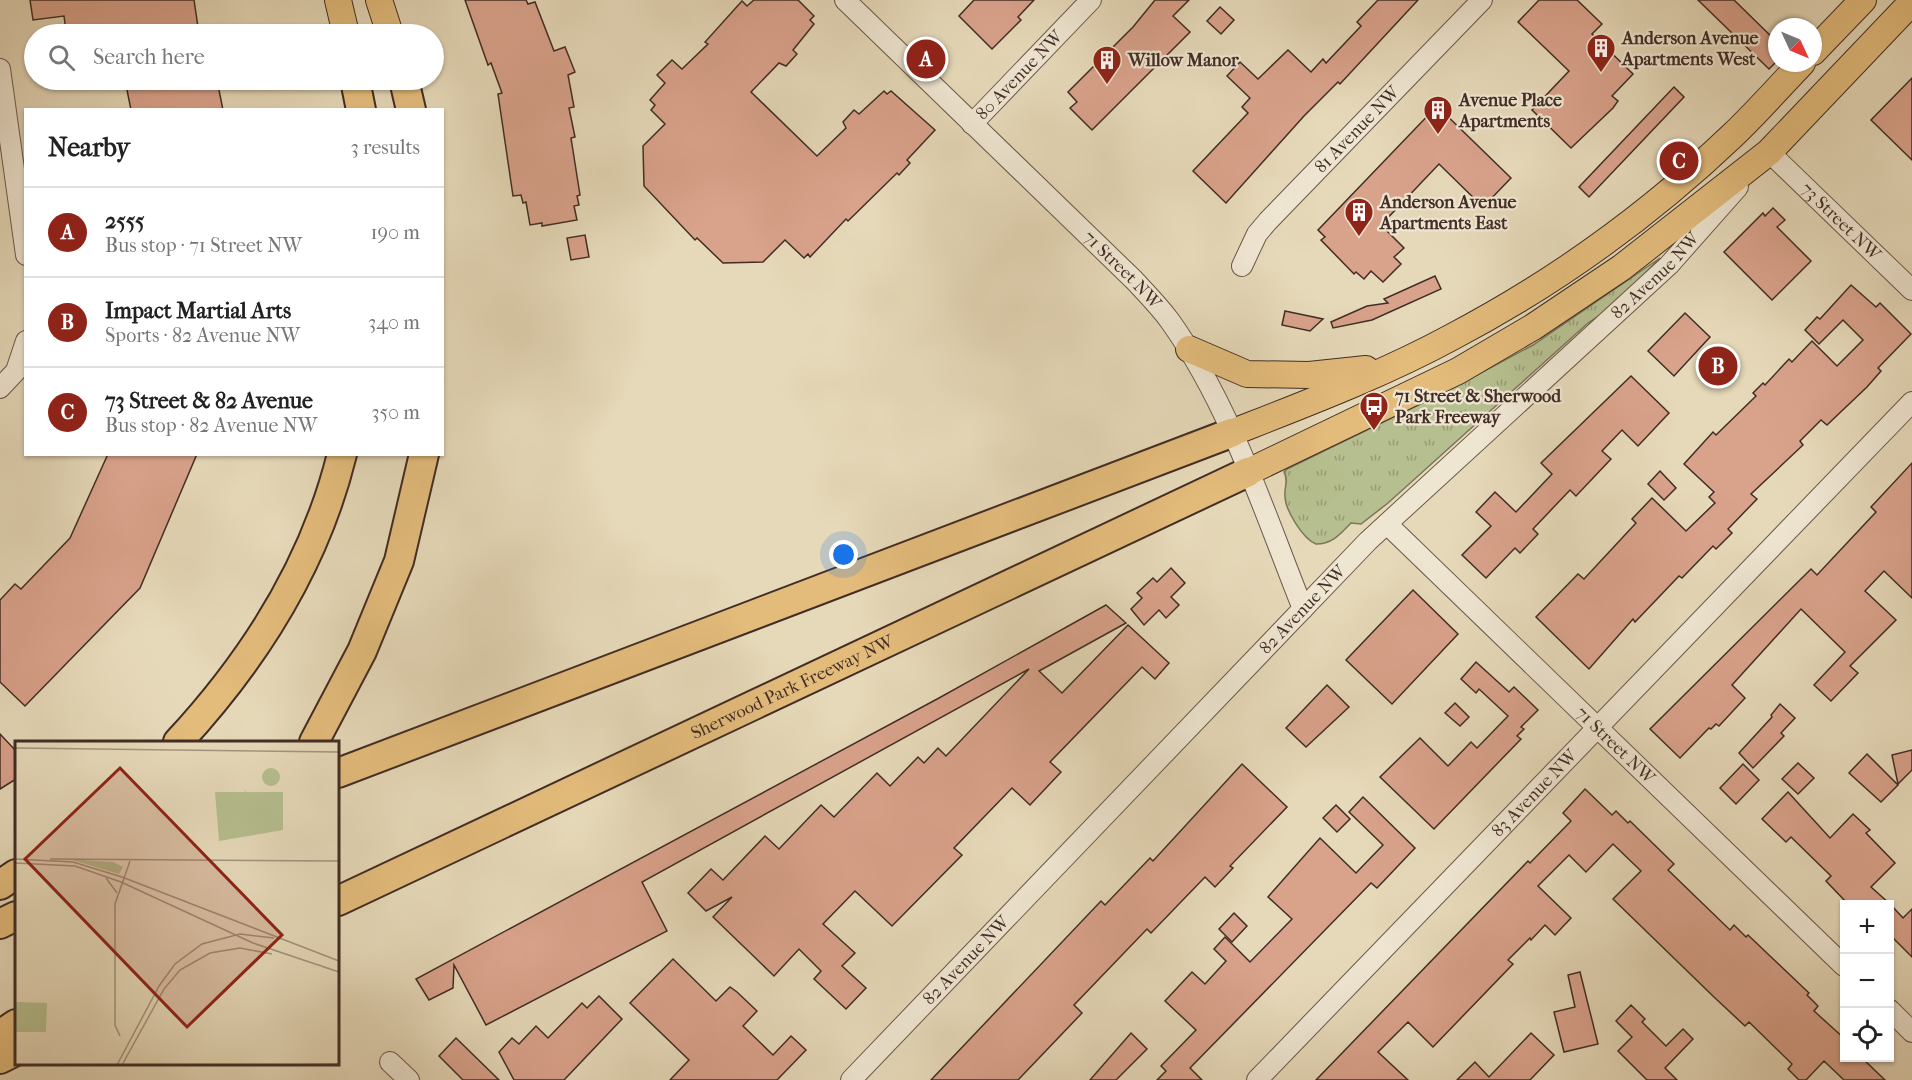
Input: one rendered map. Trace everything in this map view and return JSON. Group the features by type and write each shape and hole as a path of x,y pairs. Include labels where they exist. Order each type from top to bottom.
{"highway":[{"path":"357,90 361,108"},
{"path":"406,90 411,108"},
{"path":"339,773 372,757 1231,433"},
{"path":"179,741 244,665 307,560 336,480 342,456"},
{"path":"315,741 363,651 399,561 424,456"},
{"name":"Sherwood Park Freeway NW","path":"339,901 1248,472"},
{"path":"0,885 15,875"},
{"path":"0,924 15,916"},
{"path":"0,1035 15,1025"},
{"path":"0,1059 15,1052"}],"main road":[{"path":"338,0 344,24"},
{"path":"379,0 387,24"},
{"path":"1822,43 1863,0"},
{"name":"82 Avenue NW","path":"1248,472 1458,371 1533,327 1621,268 1769,152 1912,2"},
{"path":"1231,433 1390,367 1454,337 1581,258 1694,170 1734,134 1793,72"},
{"path":"1189,349 1247,374 1309,375 1390,367"}],"street":[{"name":"71 Street NW","path":"845,0 1134,280 1170,321 1189,349 1231,433 1303,609"},
{"name":"80 Avenue NW","path":"972,124 1091,0"},
{"name":"81 Avenue NW","path":"1242,266 1253,241 1268,221 1482,0"},
{"path":"0,69 24,241"},
{"name":"73 Street NW","path":"1769,152 1912,290"},
{"name":"82 Avenue NW","path":"851,1080 1387,524 1669,264 1769,152"},
{"path":"0,388 16,371 24,347"},
{"name":"83 Avenue NW","path":"1257,1080 1912,402"},
{"name":"71 Street NW","path":"1387,524 1840,961"},
{"path":"1894,1014 1912,1032"},
{"path":"390,1062 409,1080"}],"green space":[{"path":"1660,258 1611,308 1588,323 1388,503 1361,524 1351,523 1336,537 1322,544 1311,541 1300,530 1286,502 1284,472 1287,469 1447,391 1533,345"}],"building":[{"path":"30,0 194,0 198,24 65,24 64,16 33,20"},
{"path":"465,0 526,0 528,4 535,2 554,51 565,47 575,72 568,75 574,107 569,108 575,137 571,138 580,195 577,196 579,205 574,206 577,220 542,226 542,223 530,225 526,202 523,203 521,195 513,196 498,94 502,93 491,63 488,65"},
{"path":"754,0 798,0 814,16 810,20 814,24 793,50 797,54 786,66 779,63 751,92 817,156 846,128 843,122 854,110 859,114 884,91 887,94 891,91 935,130 907,160 910,163 899,175 897,173 848,221 846,219 810,257 808,254 804,258 785,240 763,262 723,263 697,238 695,240 644,186 643,146 665,124 651,110 655,105 650,100 665,83 657,75 672,60 682,69 708,44 705,42 742,1 747,6"},
{"path":"974,0 1034,0 1018,17 1021,20 992,49 959,16"},
{"path":"1155,0 1189,0 1173,16 1190,32 1092,130 1070,108 1077,102 1068,92 1133,27"},
{"path":"1378,0 1418,0 1340,84 1338,82 1304,116 1226,203 1193,171 1248,113 1242,107 1250,98 1227,76 1240,62 1258,79 1288,50 1311,72 1323,59 1326,63 1361,26 1357,22"},
{"name":"Anderson Avenue Apartments West","path":"1539,0 1577,0 1602,24 1592,34 1633,74 1612,96 1618,101 1613,108 1571,148 1532,110 1569,71 1518,22"},
{"path":"1698,0 1734,0 1768,33 1768,68"},
{"path":"1220,7 1234,20 1221,34 1207,21"},
{"path":"1912,78 1912,160 1871,120"},
{"path":"1674,87 1684,97 1589,197 1579,187"},
{"path":"127,90 219,90 223,108 131,108"},
{"path":"1437,106 1511,178 1483,207 1439,164 1381,225 1404,248 1394,257 1401,264 1383,282 1371,271 1364,279 1356,272 1354,274 1321,240 1325,237 1318,230"},
{"path":"1773,208 1785,220 1777,227 1811,261 1772,300 1724,252 1763,213 1765,216"},
{"path":"585,235 589,257 571,260 567,238"},
{"path":"1435,276 1441,289 1372,320 1333,328 1331,322 1367,306 1388,303 1384,299"},
{"path":"1851,285 1876,307 1880,303 1911,334 1878,368 1881,371 1867,387 1827,425 1821,420 1800,441 1803,445 1751,494 1757,499 1728,529 1732,533 1716,549 1713,546 1682,578 1679,576 1635,622 1633,619 1589,669 1536,617 1578,574 1584,579 1636,523 1632,519 1652,498 1686,531 1715,503 1709,497 1714,492 1684,464 1713,432 1716,435 1756,396 1753,393 1763,383 1765,385 1789,359 1792,362 1812,341 1837,366 1863,340 1843,320 1819,344 1805,330 1817,317 1820,319"},
{"path":"1285,311 1323,319 1310,331 1282,325"},
{"path":"1685,313 1710,337 1674,376 1648,351"},
{"path":"1631,376 1669,413 1638,446 1622,430 1602,451 1611,459 1576,496 1570,490 1533,529 1538,534 1520,553 1515,548 1486,578 1462,555 1491,526 1476,512 1495,492 1516,512 1552,474 1541,463"},
{"path":"107,456 196,456 140,588 25,706 0,682 0,600 15,584 21,589 70,538"},
{"path":"1912,463 1912,598 1884,571 1865,591 1896,620 1850,666 1858,673 1831,701 1814,685 1845,652 1801,609 1732,685 1745,698 1719,726 1716,724 1711,729 1709,728 1680,758 1650,729 1811,569 1817,575 1876,512 1871,507"},
{"path":"1660,471 1676,488 1664,500 1648,484"},
{"path":"1171,568 1185,583 1171,597 1179,605 1166,618 1159,610 1144,625 1131,609 1142,598 1137,593 1153,578 1157,582"},
{"path":"1413,590 1458,634 1392,704 1346,660"},
{"path":"1106,605 1126,623 1039,671 1062,693 1128,625 1169,663 1155,679 1142,667 1050,762 1061,772 1030,805 1012,788 954,848 962,855 892,926 855,891 823,924 855,953 842,966 866,988 846,1009 814,979 821,971 799,949 774,976 713,917 732,897 706,911 688,893 711,869 723,880 765,836 779,849 821,805 834,817 877,773 890,786 918,757 924,763 938,748 946,756 1029,669 642,882 667,931 486,1025 454,965 453,988 429,1000 416,979 939,698"},
{"path":"1476,662 1509,692 1514,687 1538,710 1521,727 1524,729 1517,736 1521,739 1434,829 1380,777 1420,738 1448,766 1471,742 1477,748 1508,716 1479,689 1476,693 1461,679"},
{"path":"1327,685 1349,707 1306,747 1286,728"},
{"path":"1455,703 1469,717 1460,726 1445,713"},
{"path":"1780,704 1795,718 1781,733 1784,736 1753,768 1739,753 1772,717 1771,715"},
{"path":"0,734 15,750 15,780 0,789"},
{"path":"1912,750 1912,770 1898,784 1892,755"},
{"path":"1867,754 1898,785 1881,802 1849,773"},
{"path":"1798,763 1814,778 1798,794 1782,779"},
{"path":"1242,764 1287,807 1230,866 1233,868 1215,887 1205,877 1151,933 1147,929 1074,1005 1082,1013 1018,1080 931,1080 1101,901 1105,905 1150,858 1153,861"},
{"path":"1743,764 1759,780 1736,804 1720,788"},
{"path":"1585,789 1612,815 1616,811 1628,823 1630,821 1674,864 1668,870 1730,930 1734,925 1746,937 1748,935 1809,993 1807,995 1818,1006 1814,1011 1840,1034 1840,1062 1866,1062 1885,1080 1844,1080 1824,1061 1806,1080 1799,1080 1788,1069 1792,1064 1749,1022 1745,1026 1613,899 1641,871 1613,844 1586,872 1569,855 1538,886 1571,918 1555,935 1545,925 1531,940 1530,938 1508,960 1513,964 1433,1047 1408,1022 1378,1052 1408,1080 1316,1080 1528,861 1530,863 1571,821 1563,813"},
{"path":"1788,792 1830,838 1853,814 1870,830 1866,833 1895,863 1871,887 1886,900 1844,900 1826,881 1831,876 1791,837 1786,842 1762,819"},
{"path":"1363,797 1415,848 1377,888 1371,883 1190,1068 1202,1080 1157,1080 1166,1071 1161,1066 1196,1030 1165,1001 1192,972 1205,984 1226,961 1214,949 1225,937 1250,962 1292,919 1268,897 1320,838 1356,873 1383,845 1349,812"},
{"path":"1336,805 1350,819 1337,832 1323,818"},
{"path":"1894,908 1903,918 1912,909 1912,957 1894,939"},
{"path":"1234,913 1247,926 1232,942 1219,929"},
{"path":"673,959 716,1001 730,987 757,1011 743,1026 773,1055 791,1036 806,1050 777,1080 670,1080 689,1060 630,1003"},
{"path":"1580,972 1598,1044 1564,1052 1554,1012 1575,1007 1568,975"},
{"path":"599,996 622,1019 564,1080 514,1080 499,1052 512,1038 519,1044 536,1026 548,1038 582,1003 587,1008"},
{"path":"1631,1005 1645,1019 1642,1022 1666,1046 1683,1029 1693,1039 1665,1068 1677,1080 1647,1080 1618,1051 1632,1037 1616,1021"},
{"path":"1131,1033 1147,1049 1116,1080 1090,1080"},
{"path":"1531,1033 1554,1055 1530,1080 1457,1080 1475,1062 1489,1077"},
{"path":"456,1038 499,1080 463,1080 439,1056"}],"place":[{"name":"2555","path":"926,59"},
{"name":"Anderson Avenue Apartments West","path":"1601,74"},
{"name":"Willow Manor","path":"1107,86"},
{"name":"Avenue Place Apartments","path":"1438,136"},
{"name":"73 Street & 82 Avenue","path":"1679,161"},
{"name":"Anderson Avenue Apartments East","path":"1359,238"},
{"name":"Impact Martial Arts","path":"1718,366"},
{"name":"71 Street & Sherwood Park Freeway","path":"1374,432"}]}
